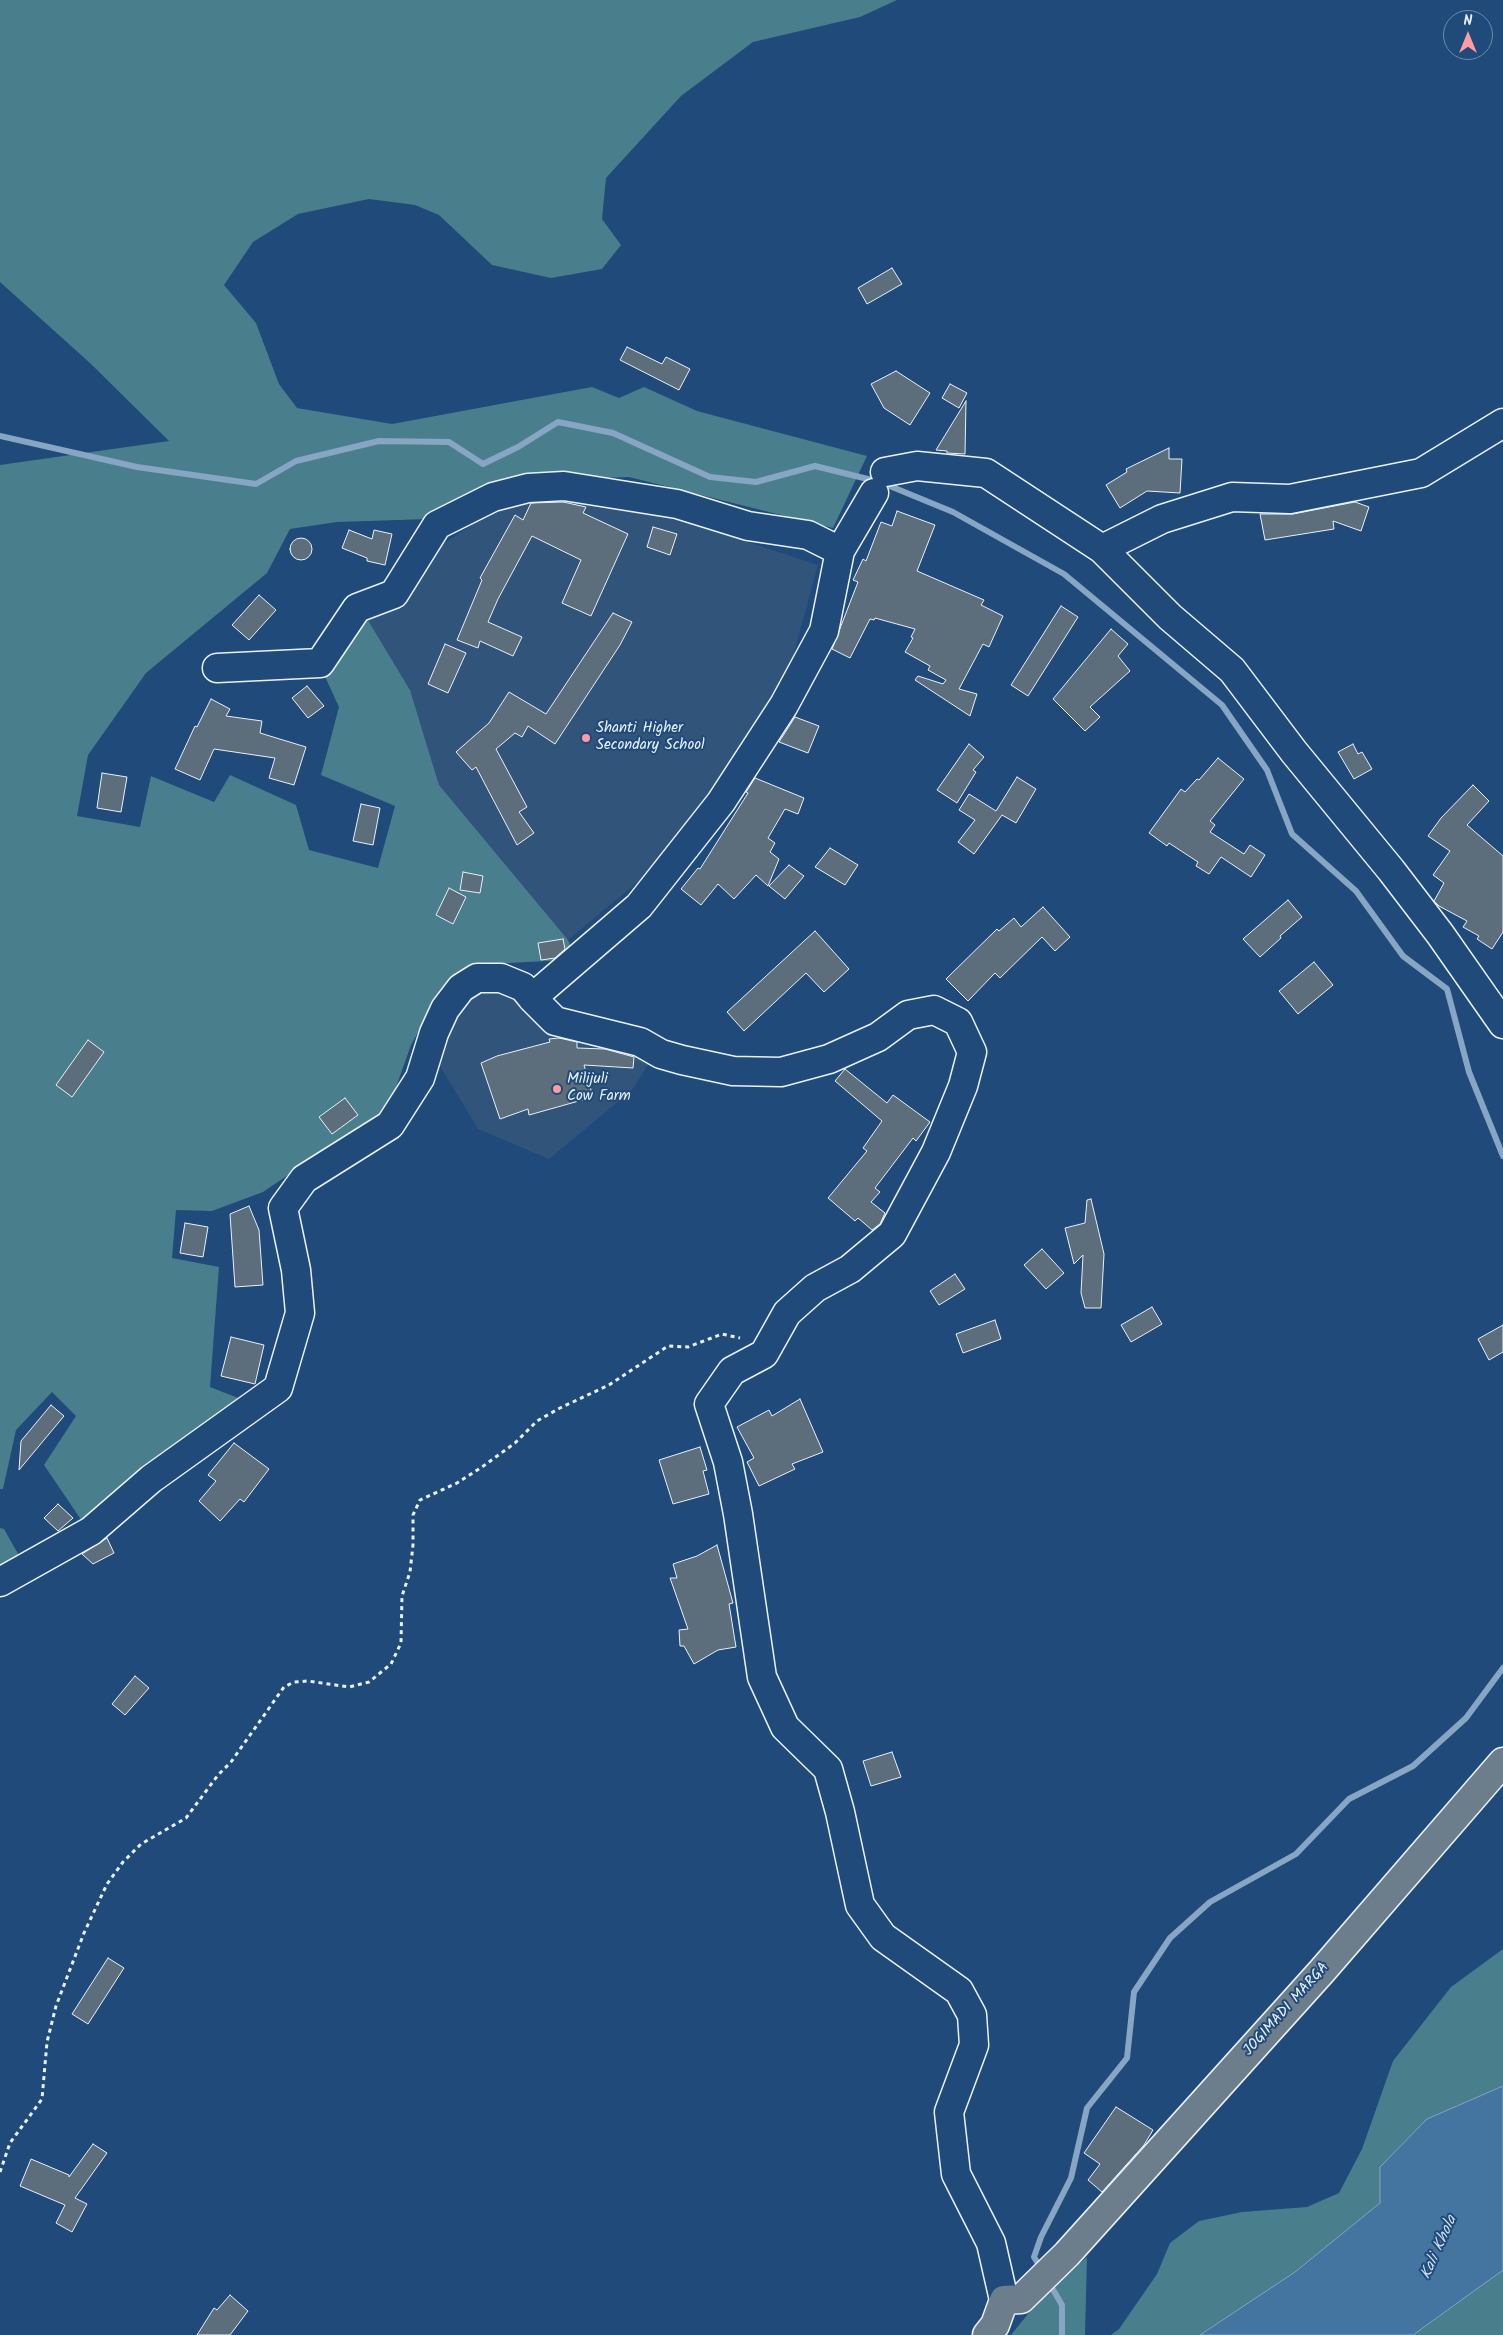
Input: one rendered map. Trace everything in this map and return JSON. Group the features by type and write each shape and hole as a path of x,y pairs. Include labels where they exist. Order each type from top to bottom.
{"main road":[{"name":"JOGIMADI MARGA","path":"1004,2300 1021,2298 1041,2281 1067,2254 1322,1971 1503,1762"},
{"path":"987,2335 995,2325 1004,2300"}],"street":[{"path":"1102,548 1162,519 1232,497 1290,499 1421,473 1503,423"},
{"path":"532,998 639,906 721,802 784,705 824,631 840,551 880,482 917,466 986,473 1102,548 1170,617 1232,670 1423,913 1503,1024"},
{"path":"217,668 320,663 357,608 394,594 437,525 493,497 528,488 564,486 677,504 748,526 808,534 840,551"},
{"path":"0,1582 91,1531 151,1478 278,1388 300,1313 296,1270 283,1208 304,1179 390,1125 420,1078 434,1033 445,1009 461,988 477,978 501,978 524,987 532,998 556,1021 640,1042 661,1054 682,1060 733,1071 781,1072 829,1059 878,1037 908,1015 934,1010 958,1022 972,1052 963,1086 936,1152 892,1234 850,1269 815,1288 787,1313 764,1354 732,1371 708,1404 728,1462 735,1497 762,1677 785,1727 828,1769 840,1812 860,1905 883,1937 959,1991 972,2015 974,2045 949,2112 956,2174 991,2243 1004,2300"}],"path":[{"path":"0,2172 10,2143 42,2098 47,2042 56,2006 84,1933 107,1884 123,1862 141,1844 186,1818 218,1775 231,1762 284,1687 294,1682 308,1681 349,1687 369,1682 391,1664 402,1643 402,1596 410,1572 413,1545 413,1515 420,1500 456,1483 482,1467 515,1443 537,1421 609,1385 668,1346 688,1348 722,1334 735,1339 746,1338 764,1354"}],"shaded area":[{"name":"Shanti Higher Secondary School","path":"539,492 653,511 818,565 786,682 663,861 568,940 439,785 410,690 366,617 391,610 437,548 493,511"},
{"path":"485,988 510,993 643,1051 650,1062 632,1090 549,1159 478,1129 437,1061 460,1001"}],"green space":[{"path":"0,0 897,0 860,17 753,42 681,96 606,178 602,219 621,245 602,269 551,278 492,265 439,215 415,205 369,199 298,214 253,242 224,285 256,323 279,384 297,408 392,424 592,387 619,398 644,387 697,411 867,456 833,528 629,477 494,482 428,519 337,522 290,529 267,573 146,673 88,755 77,816 140,827 151,776 214,802 230,775 296,805 309,850 378,868 395,806 321,775 339,707 316,657 366,617 410,690 439,785 568,940 573,951 566,960 509,963 467,970 440,993 411,1045 389,1107 263,1192 212,1211 176,1210 172,1258 219,1267 210,1387 246,1401 84,1524 44,1465 76,1416 52,1392 16,1430 3,1489 0,1489 0,465 169,441 91,364 0,282"},
{"path":"0,1528 4,1529 21,1559 0,1572"},
{"path":"1503,1949 1503,2086 1427,2119 1380,2167 1380,2203 1295,2272 1200,2335 1111,2335 1119,2329 1157,2274 1170,2243 1199,2221 1242,2212 1307,2207 1339,2193 1362,2149 1393,2061 1451,1987"},
{"path":"1087,2257 1085,2335 1011,2335 1040,2299"},
{"path":"1503,2270 1503,2335 1413,2335"}],"water":[{"name":"Kali Khola","path":"1503,2086 1503,2270 1413,2335 1200,2335 1295,2272 1380,2203 1380,2167 1427,2119"}],"building":[{"path":"892,268 902,284 867,304 858,288"},
{"path":"627,347 662,364 666,357 690,369 679,390 620,360"},
{"path":"896,371 930,393 910,425 884,408 871,384"},
{"path":"950,384 967,393 959,408 942,398"},
{"path":"966,401 965,454 936,450"},
{"path":"1169,448 1169,459 1182,459 1180,493 1147,491 1120,508 1106,485 1127,472 1126,469"},
{"path":"563,502 586,507 583,513 628,534 591,616 562,603 581,560 532,536 498,599 488,622 522,637 513,656 480,641 478,648 457,640 482,580 480,578 515,515 523,520 531,503"},
{"path":"1355,502 1369,507 1361,531 1333,521 1334,529 1265,540 1260,514 1293,514"},
{"path":"897,511 935,525 917,571 984,600 981,605 1003,616 989,647 983,644 959,689 977,694 970,716 915,680 918,676 943,684 946,680 928,670 930,666 905,652 913,638 911,637 915,629 875,618 874,620 870,619 850,658 832,649 858,582 853,580 863,559 866,561 881,522 892,526"},
{"path":"653,527 677,534 670,555 647,547"},
{"path":"349,530 372,539 374,530 392,534 385,565 367,561 367,558 342,548"},
{"path":"301,538 309,541 312,549 309,557 301,560 293,557 290,549 293,541"},
{"path":"259,595 276,610 249,640 232,625"},
{"path":"1061,606 1078,617 1028,696 1011,685"},
{"path":"613,613 632,622 620,645 555,744 528,726 522,737 515,733 496,749 527,807 519,812 534,833 517,845 476,767 472,770 456,752 489,723 509,692 546,714"},
{"path":"1111,629 1128,644 1118,656 1130,671 1090,707 1100,717 1085,731 1053,699"},
{"path":"445,644 466,653 448,693 428,684"},
{"path":"307,686 324,706 308,718 292,698"},
{"path":"211,699 230,709 226,716 262,721 260,733 306,747 294,785 269,778 275,758 214,749 200,780 175,769 195,726 197,727"},
{"path":"795,717 819,726 808,753 779,742"},
{"path":"969,744 984,757 973,770 976,772 957,803 937,790"},
{"path":"1353,744 1358,754 1362,752 1372,769 1354,779 1338,752"},
{"path":"1218,758 1244,779 1210,821 1215,825 1210,832 1244,854 1250,845 1265,855 1251,877 1221,857 1209,874 1196,866 1198,862 1169,843 1167,846 1149,833 1181,789 1185,792 1197,779 1199,780"},
{"path":"102,773 127,777 121,812 97,808"},
{"path":"1017,777 1036,789 1016,823 1002,815 974,854 958,842 975,820 959,810 969,794 996,811"},
{"path":"755,778 804,798 798,814 785,809 768,838 775,843 770,852 779,859 768,886 756,875 734,899 718,884 701,905 681,889 698,868 700,869 748,793 746,792"},
{"path":"1473,785 1489,801 1467,825 1503,856 1503,932 1492,949 1477,939 1479,936 1463,927 1467,921 1439,906 1434,901 1444,883 1433,875 1450,851 1428,836 1441,818"},
{"path":"361,804 380,808 373,845 353,841"},
{"path":"830,848 858,865 845,885 815,867"},
{"path":"789,865 804,876 785,899 769,886"},
{"path":"463,872 483,876 480,893 460,890"},
{"path":"449,888 466,897 453,924 436,915"},
{"path":"1288,900 1302,917 1260,957 1243,939"},
{"path":"1043,907 1070,937 1055,951 1042,937 1000,978 995,973 968,1001 946,979 997,929 999,931 1014,918 1021,927"},
{"path":"815,931 849,969 824,992 806,973 744,1031 727,1012"},
{"path":"563,939 565,949 555,958 541,960 538,943"},
{"path":"1314,962 1333,985 1298,1014 1279,991"},
{"path":"559,1038 577,1042 577,1048 605,1049 634,1057 633,1068 584,1065 593,1097 529,1115 528,1109 500,1119 481,1063 497,1056 550,1042 549,1039"},
{"path":"88,1040 104,1052 72,1097 56,1085"},
{"path":"845,1069 887,1103 893,1095 930,1122 916,1141 913,1138 875,1188 880,1192 871,1202 885,1213 880,1224 872,1230 858,1218 855,1221 828,1198 867,1151 863,1148 882,1121 835,1081"},
{"path":"345,1098 358,1115 332,1134 319,1117"},
{"path":"1091,1199 1104,1254 1101,1308 1085,1308 1081,1293 1083,1255 1074,1264 1065,1228 1085,1223 1087,1200"},
{"path":"249,1206 259,1230 263,1285 235,1287 230,1214"},
{"path":"185,1223 208,1227 203,1257 180,1253"},
{"path":"1042,1249 1064,1273 1046,1289 1024,1265"},
{"path":"955,1274 965,1289 939,1305 930,1291"},
{"path":"1152,1307 1162,1324 1131,1342 1121,1325"},
{"path":"995,1320 1001,1339 963,1353 956,1334"},
{"path":"1503,1325 1503,1352 1489,1360 1478,1339"},
{"path":"231,1337 264,1345 255,1384 221,1376"},
{"path":"800,1399 823,1452 792,1464 795,1469 759,1486 747,1462 754,1458 737,1427 769,1410 772,1416"},
{"path":"51,1405 64,1416 19,1470 21,1441"},
{"path":"234,1443 269,1469 244,1502 240,1499 220,1521 199,1501 216,1481 208,1475"},
{"path":"700,1447 707,1470 703,1471 709,1494 673,1504 659,1460"},
{"path":"58,1504 73,1518 58,1531 44,1518"},
{"path":"107,1538 114,1553 93,1564 82,1554"},
{"path":"717,1545 733,1603 729,1604 736,1647 718,1650 694,1664 684,1646 680,1646 679,1630 688,1629 670,1578 677,1578 673,1564 697,1556"},
{"path":"135,1676 149,1688 125,1715 112,1704"},
{"path":"892,1752 901,1777 871,1786 863,1761"},
{"path":"108,1958 124,1968 88,2024 72,2014"},
{"path":"1116,2107 1153,2130 1144,2145 1102,2192 1088,2180 1100,2164 1084,2153"},
{"path":"93,2144 107,2153 75,2198 87,2204 72,2232 56,2223 65,2205 20,2186 31,2159 69,2175 69,2177"},
{"path":"230,2295 248,2311 230,2335 197,2335 214,2308 217,2310"}],"waterway":[{"path":"0,436 137,467 256,484 296,461 379,441 449,442 483,464 518,447 558,422 613,433 710,477 756,482 815,466 880,482 953,512 1064,574 1222,705 1267,770 1292,834 1356,891 1403,956 1447,989 1469,1072 1503,1156"},
{"path":"1042,2270 1034,2257 1041,2237 1071,2178 1087,2108 1127,2058 1134,1992 1170,1938 1210,1902 1296,1854 1349,1799 1413,1766 1466,1718 1503,1668"},
{"path":"1048,2281 1062,2305 1062,2335"}],"place":[{"name":"Shanti Higher Secondary School","path":"586,738"},
{"name":"Milijuli Cow Farm","path":"557,1089"}]}
